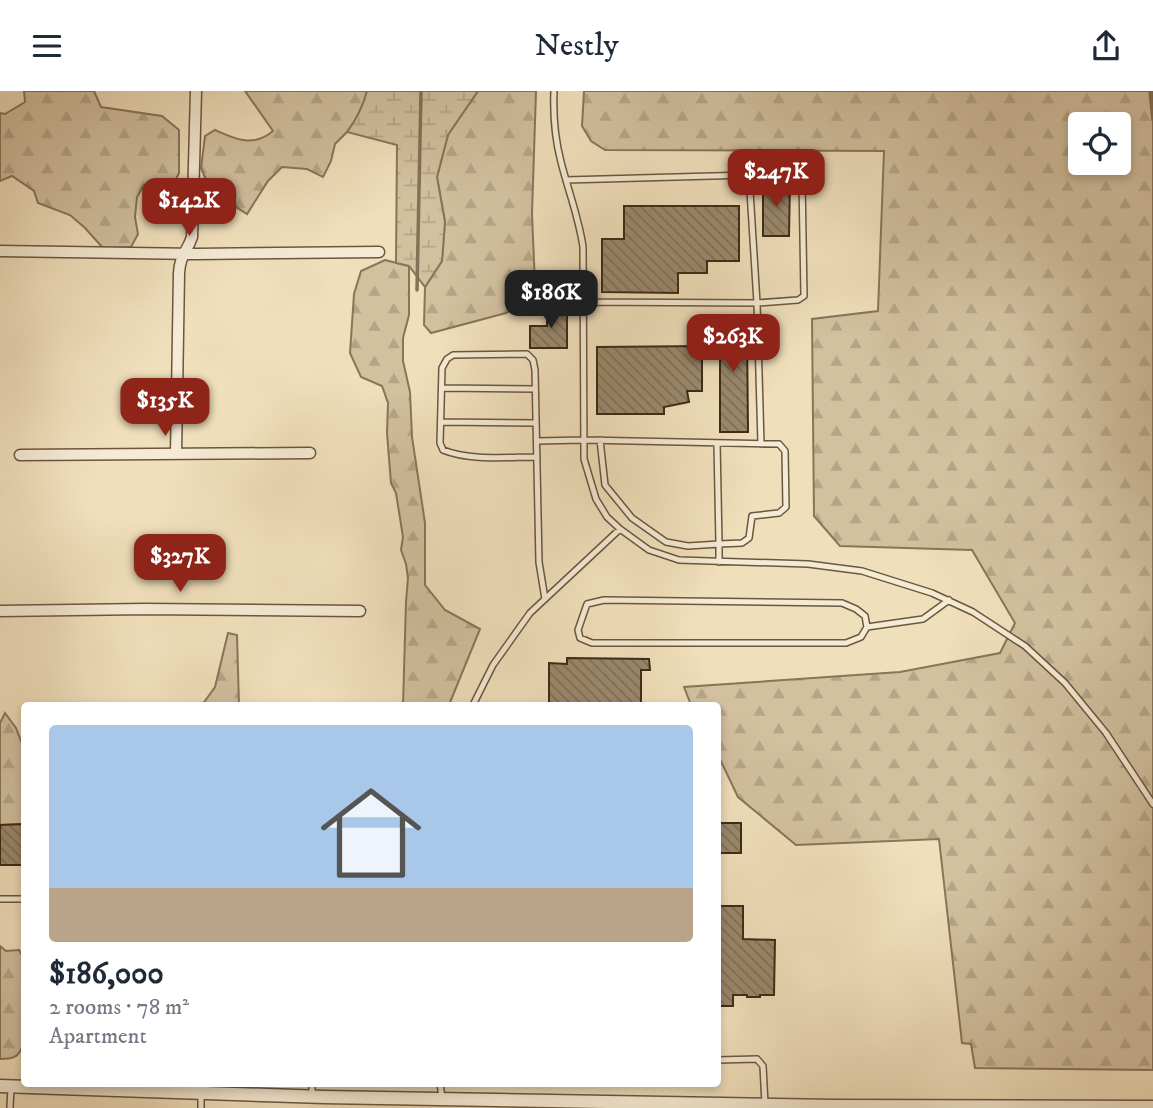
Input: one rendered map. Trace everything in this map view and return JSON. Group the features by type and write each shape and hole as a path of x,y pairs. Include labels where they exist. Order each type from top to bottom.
{"street":[{"path":"176,454 179,273 180,260 192,237 196,91"},
{"path":"0,251 379,253"},
{"path":"20,455 310,453"},
{"path":"0,611 360,611"},
{"path":"154,1087 201,1092 312,1090 479,1104 1153,1107"}],"lane":[{"path":"554,91 553,111 560,159 583,247 584,459 596,499 607,517 649,550 679,560 808,564 862,571 949,600 1006,632 1065,683 1106,733 1153,804"},
{"path":"566,180 793,172 802,179 804,296 799,300 757,303 584,302"},
{"path":"749,175 757,303 761,444"},
{"path":"537,457 455,455 443,450 440,443 442,368 447,359 453,355 527,354 533,360 536,389 539,562 545,599"},
{"path":"442,388 536,389"},
{"path":"441,422 536,423"},
{"path":"537,441 600,440 779,444 785,451 786,507 779,513 752,516 749,538 742,543 688,546 666,542 632,518 605,485 600,440"},
{"path":"717,443 719,562"},
{"path":"475,702 498,656 530,613 620,529"},
{"path":"604,600 842,603 866,616 867,627 861,637 846,643 592,643 580,638 578,630 587,604 604,600"},
{"path":"867,627 923,619 949,600"},
{"path":"0,899 21,899"},
{"path":"721,1060 757,1059 764,1066 765,1104"},
{"path":"5,1086 10,1108"},
{"path":"440,1087 442,1099"},
{"path":"201,1092 201,1108"}],"green space":[{"path":"24,91 94,91 101,107 162,116 179,130 179,173 172,187 144,185 137,197 135,217 138,234 131,247 103,248 70,215 38,203 34,191 12,176 0,181 0,113 5,114 25,102"},
{"path":"245,91 367,91 355,121 335,144 323,177 307,169 282,167 268,181 247,214 211,191 201,168 205,136 215,130 237,139 251,141 273,131"},
{"path":"367,91 478,91 448,135 437,177 445,222 442,261 425,287 409,266 396,263 397,145 347,132 359,113"},
{"path":"478,91 536,91 532,214 535,284 533,298 506,313 431,333 424,325 425,287 442,261 445,222 437,177 448,134"},
{"path":"584,91 1153,91 1153,1070 975,1068 971,1044 962,1043 939,839 796,845 738,797 721,761 721,702 690,702 684,687 900,672 1000,653 1015,623 972,550 840,546 814,516 812,319 878,311 884,151 605,150 591,141 582,126"},
{"path":"385,260 409,266 409,315 403,338 403,361 410,392 412,437 425,523 425,585 445,610 480,629 450,702 403,702 408,578 401,550 403,537 396,493 391,483 387,433 388,403 382,386 361,377 350,353 354,294 361,271"},
{"path":"228,633 237,635 239,702 204,702 215,687"},
{"path":"5,713 16,728 21,741 21,824 0,825 0,723"},
{"path":"0,946 6,951 19,950 21,954 21,1050 16,1056 0,1059"}],"building":[{"path":"763,181 790,182 789,236 763,236"},
{"path":"624,206 739,206 739,261 707,261 707,273 678,273 678,293 602,292 602,239 624,239"},
{"path":"547,307 567,307 567,348 530,348 530,326 547,326"},
{"path":"712,316 743,316 744,333 747,333 748,432 720,432 721,329 713,329"},
{"path":"702,346 702,391 687,391 689,402 664,407 664,414 597,414 597,347"},
{"path":"567,658 649,659 650,670 641,670 641,702 549,702 549,663 567,664"},
{"path":"721,823 741,823 741,853 721,853"},
{"path":"21,824 21,865 0,865 0,825"},
{"path":"721,906 743,906 743,939 775,940 774,995 733,995 733,1006 721,1006"}],"waterway":[{"path":"417,290 421,91"},
{"path":"1150,91 1153,120"}]}
